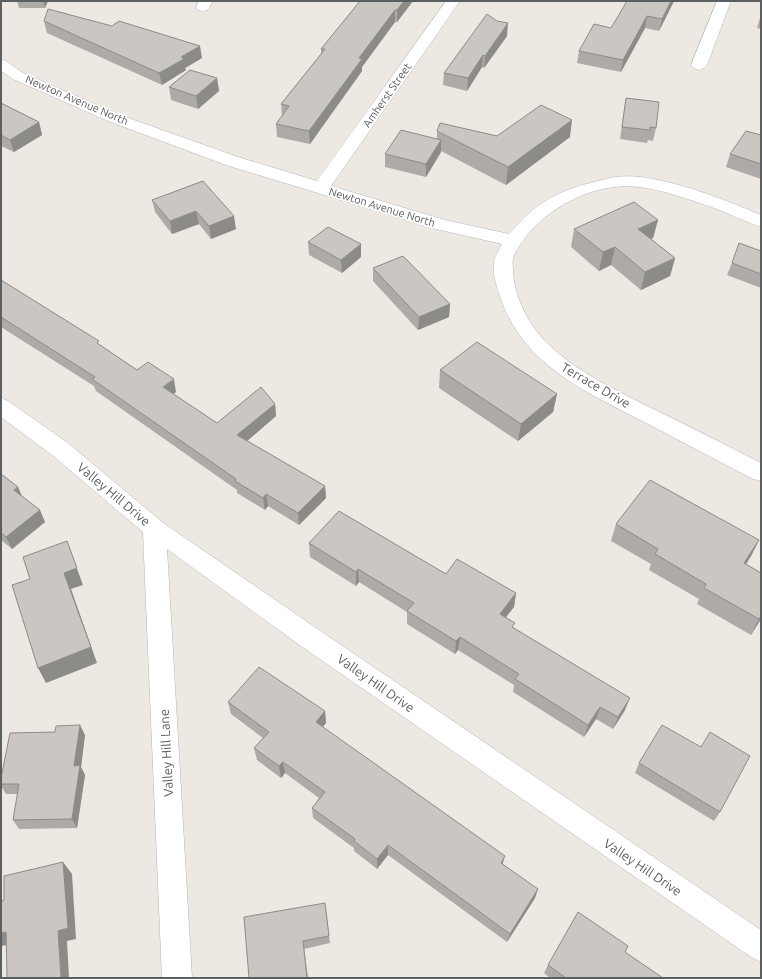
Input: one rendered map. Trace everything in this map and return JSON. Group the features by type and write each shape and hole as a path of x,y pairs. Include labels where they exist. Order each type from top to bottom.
{"street":[{"name":"Amherst Street","path":"320,188 453,1"},
{"path":"699,65 724,1"},
{"name":"Newton Avenue North","path":"1,64 18,76 114,118 232,161 442,225 513,240"},
{"path":"513,240 532,219 561,198 581,190 614,182 639,182 677,191 718,204 761,221"},
{"name":"Terrace Drive","path":"513,240 503,259 504,281 512,305 525,330 541,349 567,371 597,389 761,473"},
{"name":"Valley Hill Drive","path":"1,406 60,449 154,528 317,643 761,947"},
{"name":"Valley Hill Lane","path":"154,528 177,978"}],"building":[{"path":"360,1 404,1 397,10 395,10 359,58 362,59 309,131 276,124 289,106 281,104 325,49 321,49"},
{"path":"627,1 671,1 662,19 647,16 623,60 579,51 594,24 611,28"},
{"path":"48,9 112,26 119,21 200,46 181,57 184,59 159,73 44,21"},
{"path":"487,14 497,21 508,23 485,56 483,55 468,78 444,73"},
{"path":"190,70 217,78 196,96 169,87"},
{"path":"626,98 659,102 656,128 650,127 650,130 622,127"},
{"path":"1,103 39,122 10,140 1,135"},
{"path":"541,105 572,120 508,167 437,131 440,123 497,136"},
{"path":"401,130 441,140 426,164 385,154"},
{"path":"746,131 761,135 761,164 730,154"},
{"path":"203,181 234,216 209,226 196,211 170,221 152,200"},
{"path":"634,202 658,220 638,229 675,258 645,272 615,247 603,252 574,229"},
{"path":"328,227 361,244 341,260 308,242"},
{"path":"739,243 761,251 761,274 732,263"},
{"path":"403,256 450,304 419,317 373,268"},
{"path":"1,280 99,341 97,343 137,370 148,362 174,379 163,387 217,423 261,387 275,404 237,435 325,486 298,513 266,494 263,498 235,481 236,479 92,379 95,377 1,317"},
{"path":"477,342 557,394 521,424 440,370"},
{"path":"1,474 18,487 14,490 40,510 6,537 1,533"},
{"path":"650,480 759,540 744,563 761,573 761,616 759,619 704,588 706,584 655,554 658,549 616,524"},
{"path":"339,511 446,574 457,559 516,593 500,614 515,623 512,627 630,698 618,717 600,707 588,725 515,679 519,674 460,637 456,641 407,611 414,603 358,569 356,572 309,543"},
{"path":"67,541 77,568 64,573 91,647 38,668 12,585 30,579 23,557"},
{"path":"259,667 325,711 316,722 505,856 501,863 538,889 510,934 388,845 377,859 354,841 355,839 312,808 325,792 283,762 279,766 254,748 269,732 228,702"},
{"path":"80,725 74,766 80,765 72,819 13,820 19,784 1,784 10,733 55,732 56,726"},
{"path":"662,725 701,747 710,732 750,756 720,812 639,763"},
{"path":"63,862 68,928 58,931 61,978 7,978 6,932 1,933 1,901 4,900 4,876"},
{"path":"325,903 329,936 303,941 307,978 249,978 244,917"},
{"path":"578,912 628,946 625,952 663,978 566,978 548,965"}]}
